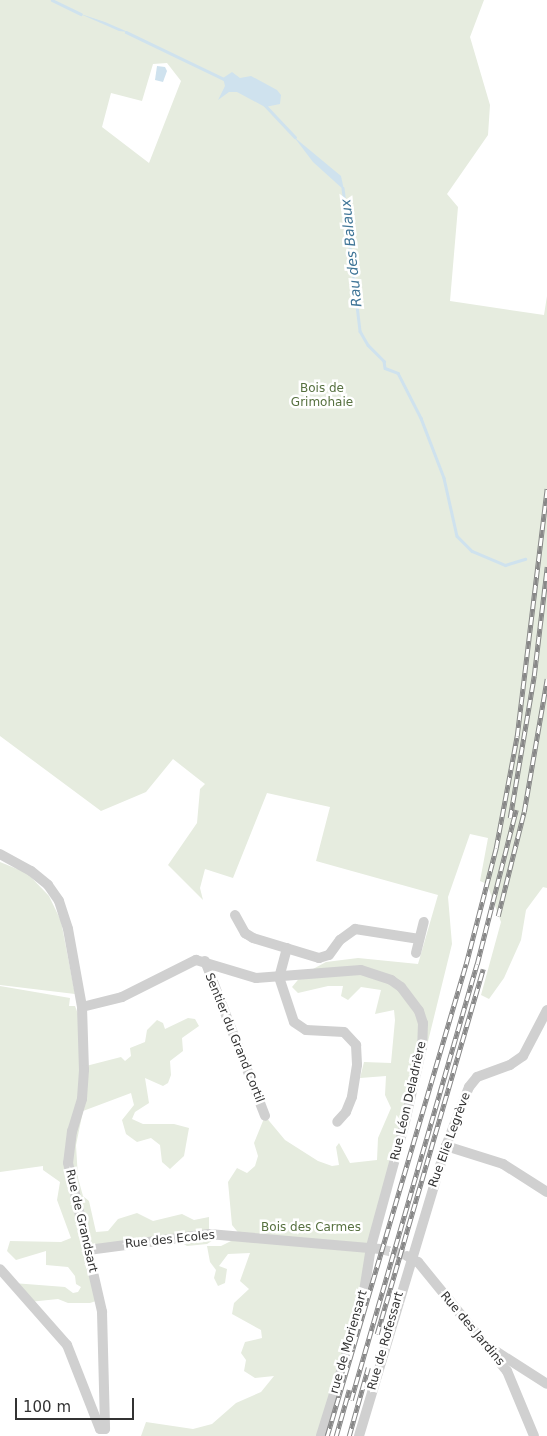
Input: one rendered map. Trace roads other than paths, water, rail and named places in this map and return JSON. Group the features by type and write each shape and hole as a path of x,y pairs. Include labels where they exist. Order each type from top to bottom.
{"street":[{"name":"Rue de Grandsart","path":"0,854 38,876 55,894 68,929 82,1007 83,1095 72,1131 68,1163 103,1327 105,1429 100,1427 67,1345 0,1269"},
{"path":"235,915 245,933 319,958 329,955 340,940 355,929 419,939"},
{"path":"416,953 424,922"},
{"path":"287,948 279,977 298,1026 344,1032 356,1045 357,1065 352,1096 346,1112 337,1122"},
{"path":"82,1007 113,1001 192,961 205,961"},
{"name":"Rue Léon Deladrière","path":"205,961 247,976 279,977 345,970 375,974 402,987 419,1010 423,1023 422,1047 375,1248"},
{"name":"Sentier du Grand Cortil","path":"205,961 265,1116"},
{"name":"Rue Elie Legrève","path":"411,1253 446,1146 469,1087 477,1078 524,1056 547,1010"},
{"path":"446,1146 503,1164 547,1192"},
{"name":"Rue des Ecoles","path":"88,1250 209,1234 298,1244 375,1248"},
{"name":"rue de Moriensart","path":"321,1436 362,1304 375,1248"},
{"name":"Rue des Jardins","path":"411,1253 487,1344 512,1379 534,1436"},
{"name":"Rue de Rofessart","path":"359,1436 411,1253"},
{"path":"487,1344 515,1366 547,1384"}],"water":[{"path":"78,13 105,22 128,32 119,31"},
{"path":"157,66 165,67 167,71 163,82 155,80"},
{"path":"232,72 240,78 251,76 277,90 281,95 280,104 265,107 237,92 229,92 218,100 225,86 223,78"},
{"path":"294,137 341,176 344,190 313,162"}],"waterway":[{"name":"Rau des Balaux","path":"52,0 81,14"},
{"name":"Rau des Balaux","path":"126,32 224,79"},
{"name":"Rau des Balaux","path":"265,105 295,137"},
{"name":"Rau des Balaux","path":"343,188 360,331 368,345 384,361 385,368 398,373 421,418 444,478 457,536 472,551 505,565 525,559"}],"tunnel":[{"path":"380,1249 406,1255"}],"railway":[{"path":"327,1436 466,964 496,848 517,736 547,489"},
{"path":"510,818 534,676 547,567"},
{"path":"498,916 524,812 547,679"},
{"path":"351,1400 477,964 516,810"},
{"path":"377,1334 483,969"},
{"path":"349,1436 368,1368"},
{"path":"336,1436 349,1390"}],"park label":[{"name":"Bois de Grimohaie","path":"322,396"},
{"name":"Bois des Carmes","path":"311,1228"}]}
